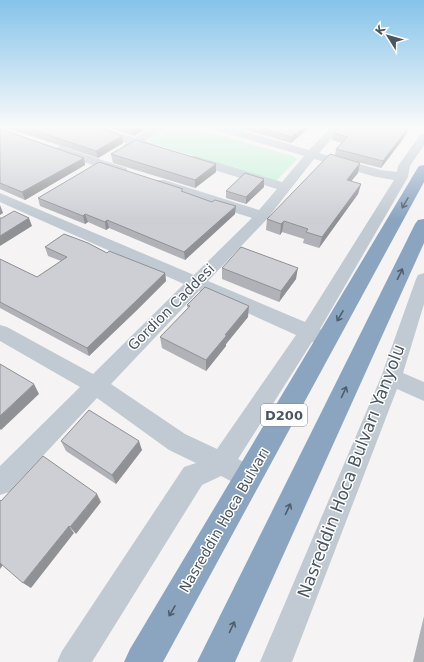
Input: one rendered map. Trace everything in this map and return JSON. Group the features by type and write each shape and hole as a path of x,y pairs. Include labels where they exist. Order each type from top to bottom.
{"highway":[{"name":"Nasreddin Hoca Bulvarı","path":"143,662 248,478 318,336 413,173"},
{"name":"D200","path":"216,662 424,224"}],"street":[{"path":"78,157 136,176"},
{"path":"85,172 111,157"},
{"path":"183,157 285,187"},
{"name":"Gordion Caddesi","path":"0,483 195,282 262,216 309,157"},
{"path":"325,157 380,174 413,173"},
{"path":"410,157 404,166 413,173"},
{"path":"151,180 262,216"},
{"path":"0,197 318,336 222,463 193,476 73,662"},
{"name":"Nasreddin Hoca Bulvarı Yanyolu","path":"276,662 391,377 424,279"},
{"path":"0,332 95,385 177,442 222,463 248,478"},
{"path":"391,377 424,392"}],"green space":[{"path":"197,157 294,157 297,159 276,181"}],"building":[{"path":"0,157 84,158 22,192 0,183"},
{"path":"120,157 192,157 216,164 195,180"},
{"path":"327,157 340,157 360,163 347,180 361,184 322,237 306,232 308,229 284,221 281,224 267,219"},
{"path":"367,157 386,157 383,161"},
{"path":"99,162 183,189 181,191 212,202 215,200 236,206 184,252 107,220 105,222 85,214 83,216 38,198"},
{"path":"245,173 264,179 246,197 226,191"},
{"path":"14,211 29,218 0,236 0,218"},
{"path":"64,234 88,243 107,253 109,251 165,273 87,348 0,302 0,259 37,277 67,257 45,247"},
{"path":"241,247 298,268 281,291 222,268"},
{"path":"205,287 249,306 206,360 160,337 190,306 187,305"},
{"path":"0,364 34,384 0,416"},
{"path":"89,410 139,441 112,475 61,441"},
{"path":"43,456 97,494 23,583 0,563 0,500 1,501"}]}
